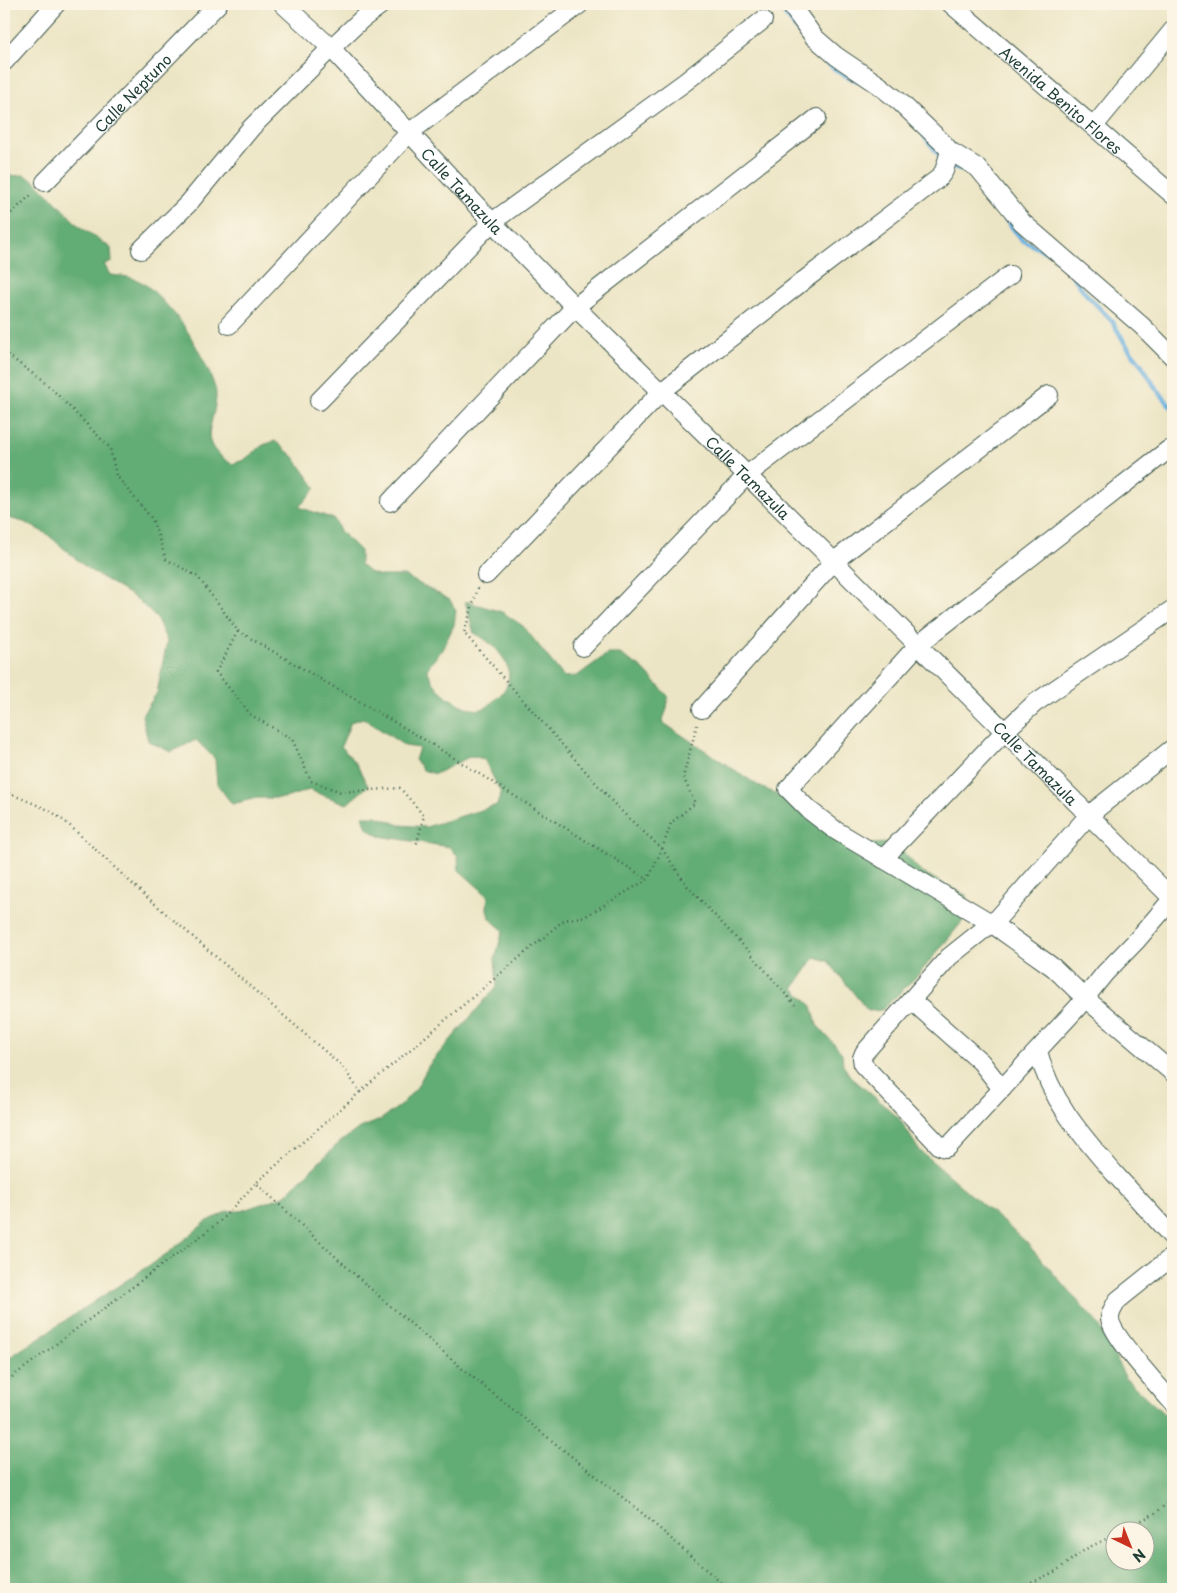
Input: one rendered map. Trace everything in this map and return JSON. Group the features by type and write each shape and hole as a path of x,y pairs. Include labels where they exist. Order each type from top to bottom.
{"street":[{"path":"4,62 56,4"},
{"name":"Calle Neptuno","path":"45,182 218,4"},
{"name":"Calle Tamazula","path":"283,4 331,48 492,222 575,308 747,475 1173,898"},
{"path":"141,250 188,204 251,128 331,48 362,19 382,4"},
{"path":"229,325 410,132 580,4"},
{"path":"790,4 814,38 900,102 950,151 978,168 1022,222 1114,301 1173,357"},
{"name":"Avenida Benito Flores","path":"951,4 1173,195"},
{"path":"319,401 492,222 685,82 763,20"},
{"path":"1094,126 1173,30"},
{"path":"390,502 575,308 817,118"},
{"path":"486,575 661,392 803,281 940,178 950,151"},
{"path":"583,648 747,475 1010,275"},
{"path":"702,709 833,562 1050,395"},
{"path":"1168,450 918,645 788,789 809,810 835,830 991,923 1054,968 1085,998 1173,1073"},
{"path":"882,859 1005,731 1035,703 1173,609"},
{"path":"1173,748 1089,815 998,918 956,950 864,1053 862,1058 863,1065 940,1146 948,1147 1038,1051 1118,958 1137,940 1173,898"},
{"path":"911,1000 981,1062 1002,1089"},
{"path":"1038,1051 1046,1076 1068,1118 1173,1238"},
{"path":"1173,1256 1118,1300 1112,1309 1110,1318 1122,1342 1173,1403"}],"path":[{"path":"4,220 45,182"},
{"path":"4,352 50,386 110,448 116,475 152,519 166,559 198,577 238,631 425,740 648,879"},
{"path":"486,575 479,586 464,633 617,807 662,849 688,888 796,1004"},
{"path":"238,631 216,672 245,708 251,715 292,739 311,781 341,792 400,788 424,816 416,846"},
{"path":"4,1384 218,1223 256,1182 564,920 586,916 648,879 672,823 695,803 683,777 702,709"},
{"path":"4,791 51,811 68,824 140,891 343,1068 360,1092"},
{"path":"256,1182 364,1283 465,1371 642,1513 728,1589"},
{"path":"1142,1520 1157,1512 1173,1498"},
{"path":"1018,1589 1056,1572 1086,1549 1104,1540"}],"green space":[{"path":"4,169 11,176 24,175 35,181 79,226 111,248 112,262 104,264 110,275 124,276 142,283 160,298 181,322 202,357 215,388 215,405 209,432 213,448 220,456 232,464 244,460 263,445 275,441 294,457 316,488 299,507 334,519 340,531 360,551 360,564 369,572 381,576 405,576 450,600 456,611 454,625 443,648 427,669 431,679 447,696 468,708 482,709 488,706 505,689 508,679 505,661 499,652 491,644 474,633 465,601 502,612 523,626 564,677 577,676 607,654 620,654 642,668 668,696 667,709 662,722 759,786 793,803 864,844 889,843 900,848 921,872 966,895 967,910 962,922 919,974 882,1010 868,1011 828,961 815,957 794,988 812,1006 817,1025 842,1053 843,1065 850,1076 899,1118 919,1150 1025,1241 1099,1325 1126,1379 1173,1422 1173,1589 4,1589 4,1361 168,1253 206,1222 228,1211 241,1211 284,1196 339,1143 358,1129 380,1120 401,1105 417,1087 429,1065 497,986 495,959 503,930 487,912 488,896 459,870 458,857 450,847 379,836 367,828 363,816 376,816 400,825 426,827 497,805 501,793 484,759 471,756 435,774 423,770 415,760 419,748 405,746 363,718 351,722 341,746 357,765 368,786 347,804 309,790 285,798 257,798 232,804 217,784 215,759 196,740 171,752 148,741 142,715 157,693 167,641 157,619 137,599 88,569 47,534 24,522 4,517"}],"waterway":[{"path":"777,4 806,41 830,66 847,77 861,82"},
{"path":"924,136 943,160"},
{"path":"951,166 969,172 1022,240 1046,252"},
{"path":"1072,275 1085,293 1112,321 1155,387 1173,409"}]}
